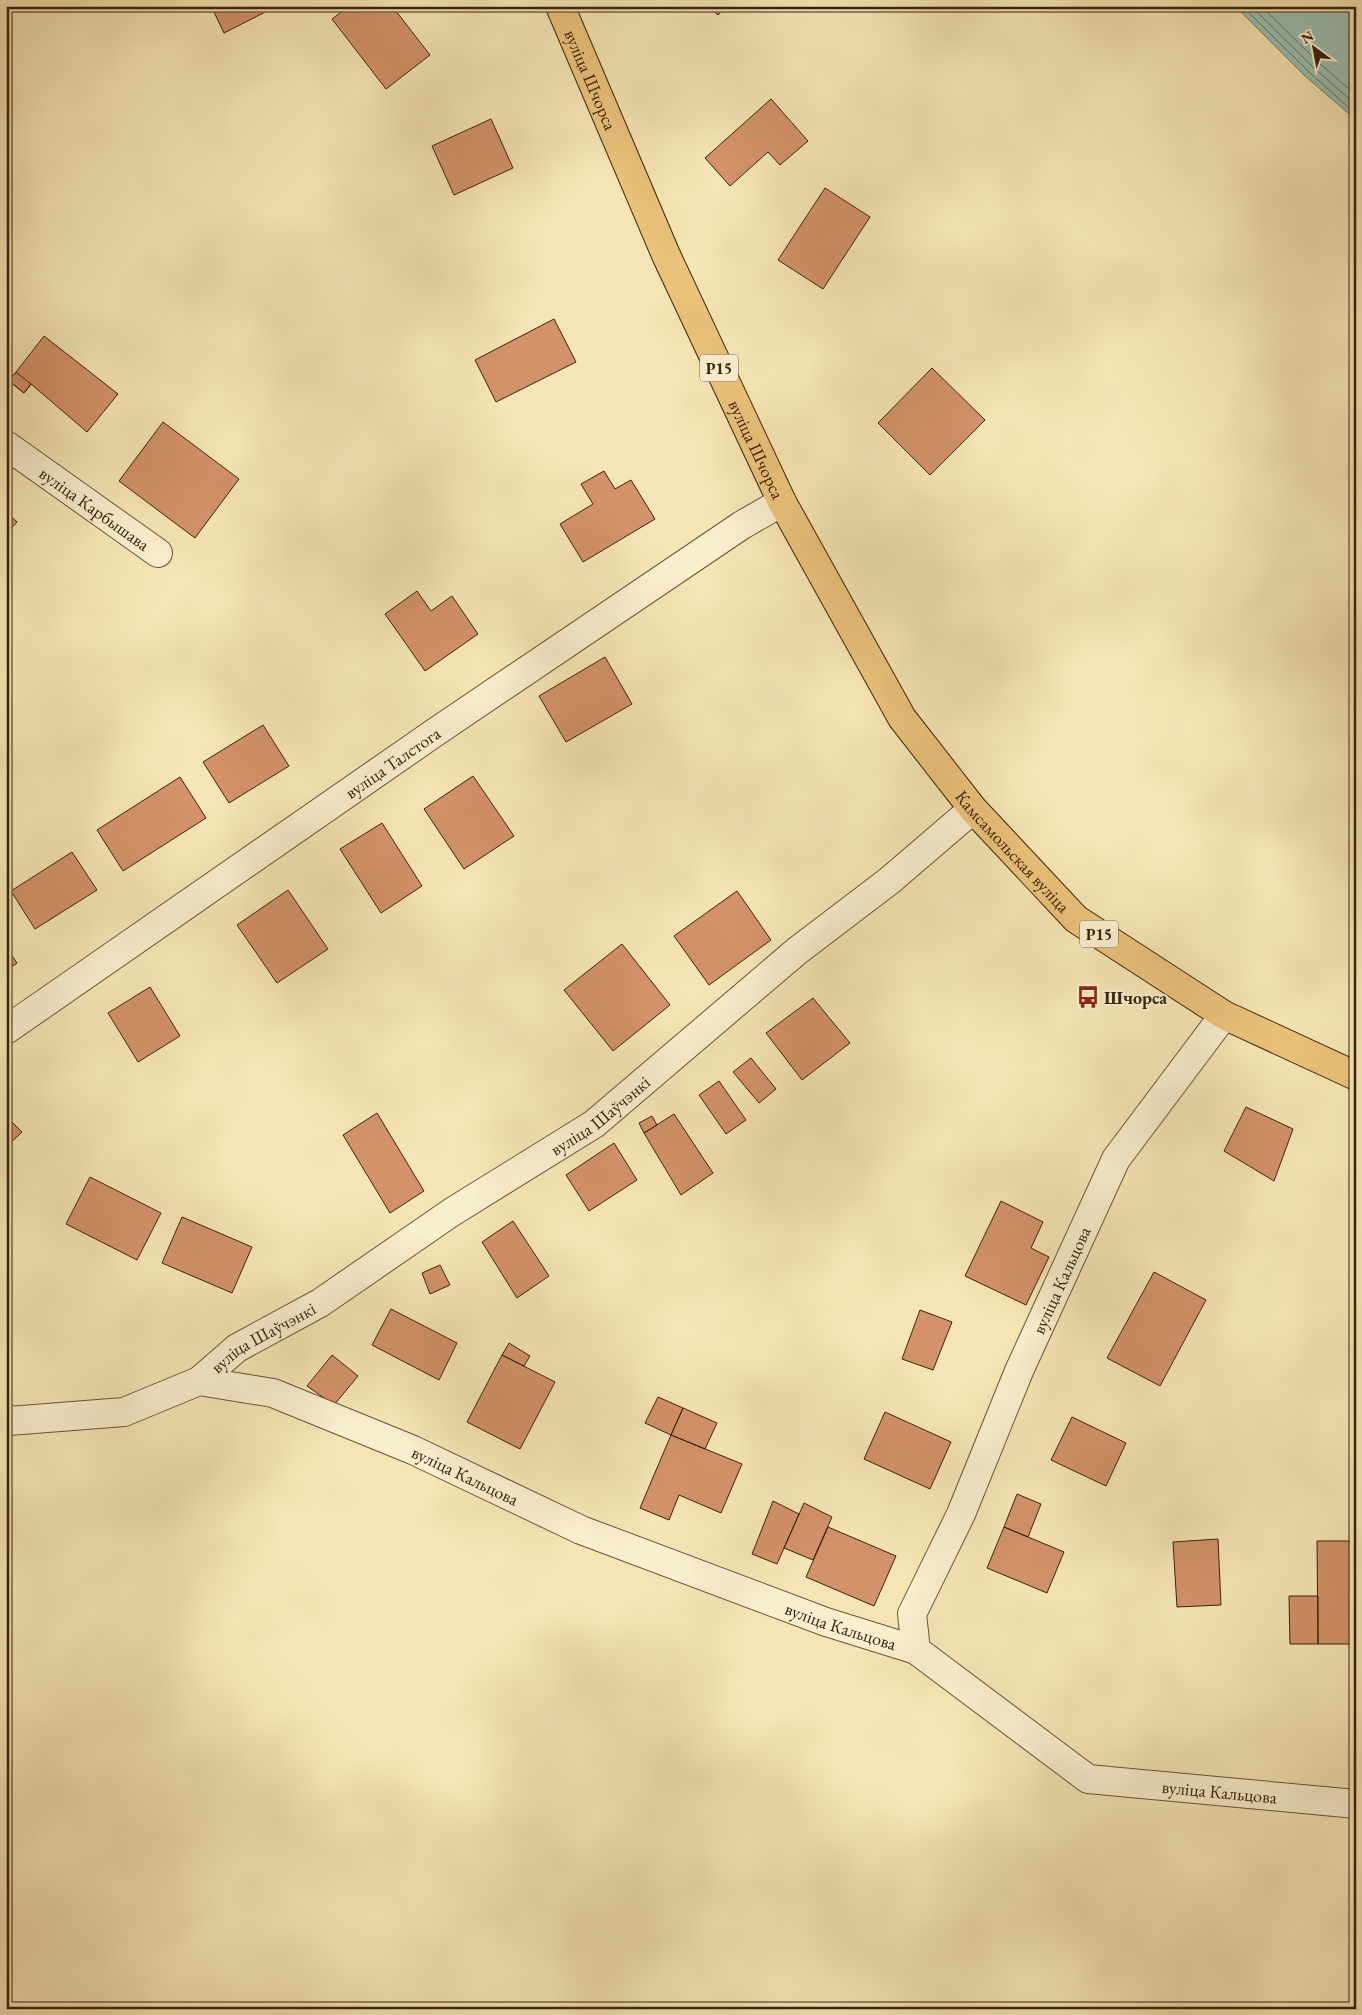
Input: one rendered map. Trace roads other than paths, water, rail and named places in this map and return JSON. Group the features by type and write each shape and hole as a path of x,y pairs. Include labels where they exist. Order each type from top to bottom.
{"main road":[{"name":"вуліца Шчорса","path":"560,6 666,255 782,502 902,718"},
{"name":"Камсамольская вуліца","path":"902,718 974,809 1076,919 1224,1014 1356,1076"}],"street":[{"name":"вуліца Карбышава","path":"6,444 158,553"},
{"name":"вуліца Талстога","path":"6,1030 445,726 742,525 782,502"},
{"name":"вуліца Шаўчэнкі","path":"199,1381 237,1348 320,1303 452,1212 594,1124 797,951 889,881 974,809"},
{"name":"вуліца Кальцова","path":"916,1650 912,1614 961,1514 1019,1371 1116,1159 1224,1014"},
{"name":"вуліца Кальцова","path":"199,1381 273,1393 413,1450 581,1530 826,1622 916,1650 1088,1779 1356,1804"},
{"path":"6,1418 9,1421 124,1412 199,1381"}],"water":[{"path":"1235,6 1356,6 1356,120 1305,76"}],"place":[{"name":"Шчорса","path":"1088,997"}]}
